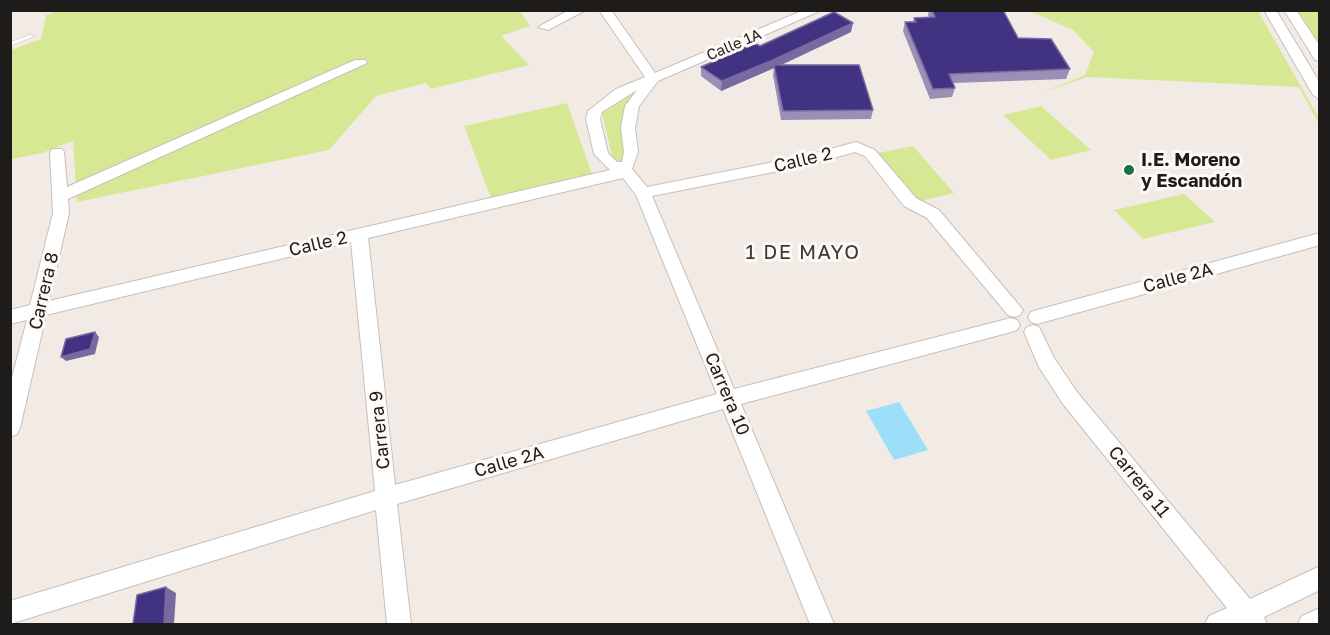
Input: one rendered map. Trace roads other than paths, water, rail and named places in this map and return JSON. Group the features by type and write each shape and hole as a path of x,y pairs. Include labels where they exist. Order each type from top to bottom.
{"street":[{"path":"544,27 580,10"},
{"path":"605,10 653,79 632,106 628,128 631,152 625,170"},
{"name":"Calle 1A","path":"653,79 816,10"},
{"path":"1270,10 1320,95"},
{"path":"1290,10 1320,57"},
{"path":"60,196 360,63"},
{"name":"Carrera 10","path":"653,79 621,92 595,111 593,119 601,154 612,166 625,170 643,193 822,624"},
{"name":"Calle 2","path":"643,193 809,160 856,147 870,153 910,202 933,214 1013,318"},
{"name":"Carrera 8","path":"10,428 62,213 57,152"},
{"name":"Calle 2","path":"10,317 625,170"},
{"name":"Carrera 9","path":"359,235 399,624"},
{"name":"Calle 2A","path":"1035,325 1320,239"},
{"path":"1013,318 1026,333 1035,325"},
{"name":"Calle 2A","path":"10,613 387,497 1013,318"},
{"name":"Carrera 11","path":"1035,325 1046,362 1070,398 1251,619"},
{"path":"1217,624 1251,619 1320,577"},
{"path":"1310,624 1320,620"}],"lane":[{"path":"10,44 32,36"}],"water":[{"path":"899,402 928,450 894,460 866,411"}],"place":[{"name":"I.E. Moreno y Escandón","path":"1129,170"}],"district":[{"name":"1 DE MAYO","path":"803,253"}]}
